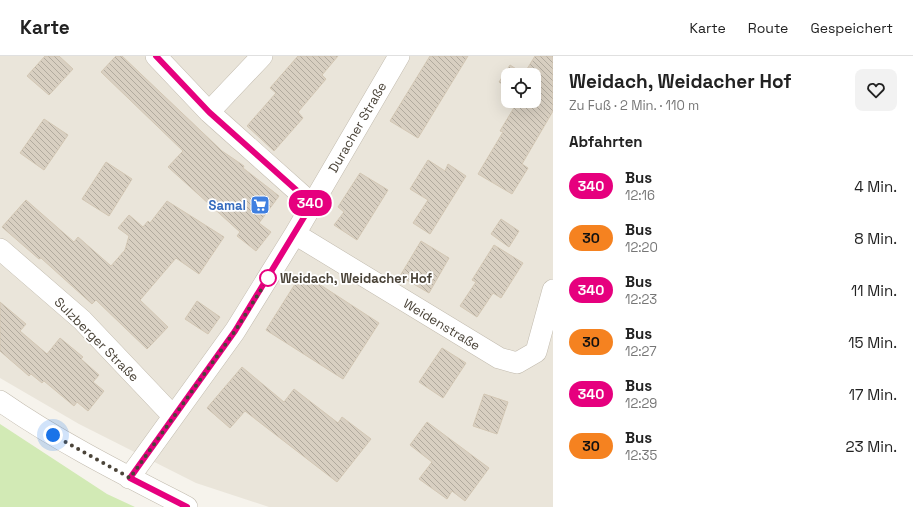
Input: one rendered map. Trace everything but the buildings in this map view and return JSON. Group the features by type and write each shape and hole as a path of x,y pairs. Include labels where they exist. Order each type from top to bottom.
{"street":[{"path":"156,56 209,112 312,204"},
{"path":"209,112 262,56"},
{"name":"Duracher Straße","path":"130,478 235,331 295,234 399,56"},
{"name":"Weidenstraße","path":"295,234 499,358 517,363 536,352 553,290"},
{"name":"Sulzberger Straße","path":"0,249 82,320 173,416"},
{"path":"0,400 27,420 130,478 187,507"}],"shaded area":[{"path":"0,56 553,56 553,507 269,507 196,483 79,424 0,378"}],"green space":[{"path":"0,424 107,494 135,507 0,507"}],"bus line":[{"name":"340","path":"156,56 209,112 312,204 235,331 130,478 187,507"}],"place":[{"name":"Samal","path":"260,205"},
{"name":"Weidach, Weidacher Hof","path":"268,278"}],"route":[{"path":"53,435 130,478 235,331 269,277 268,278"}]}
